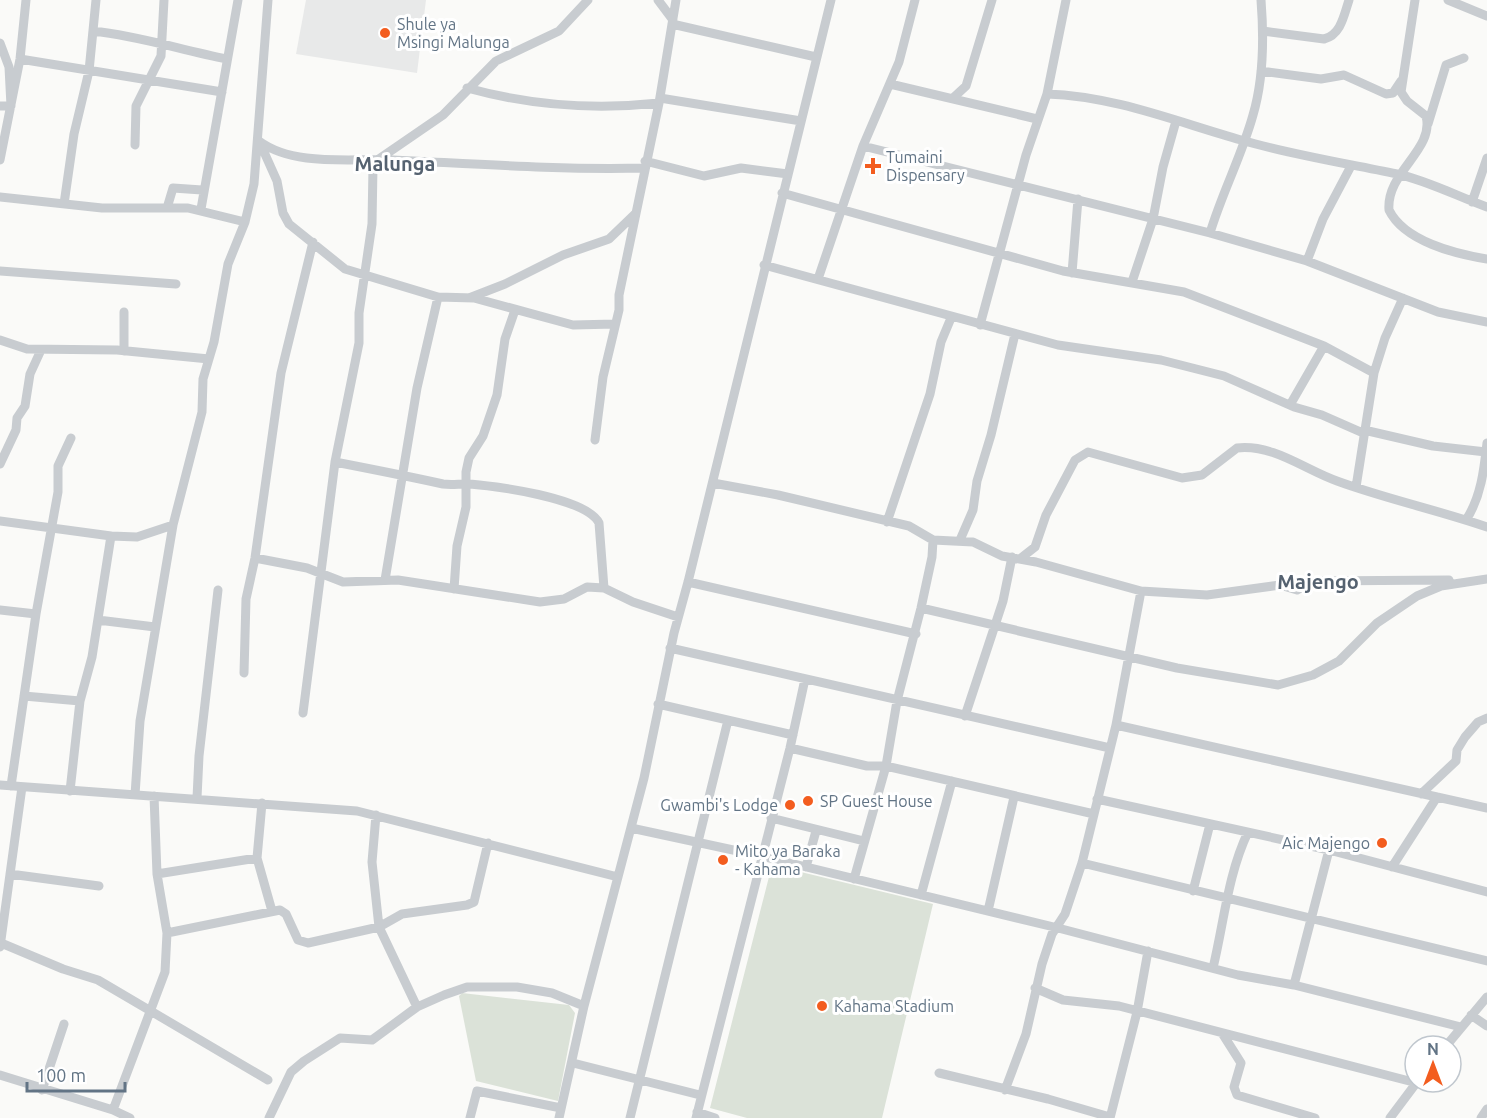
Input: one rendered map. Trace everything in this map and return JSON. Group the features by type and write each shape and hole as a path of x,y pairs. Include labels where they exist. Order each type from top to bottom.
{"street":[{"path":"0,160 20,59 26,0"},
{"path":"64,204 74,134 89,71 96,0"},
{"path":"135,145 136,106 150,82 163,43 164,0"},
{"path":"201,210 202,190 238,0"},
{"path":"135,795 140,721 173,525 202,412 202,379 209,359 228,264 245,222 259,141 268,0"},
{"path":"303,712 307,666 322,576 335,462 359,343 364,274 372,224 372,172 376,160 443,115 496,61 559,31 580,12 588,0"},
{"path":"658,0 673,22 816,57"},
{"path":"595,440 601,390 645,164 660,100 676,0"},
{"path":"559,1118 584,1006 631,828 670,648 713,483 764,265 831,0"},
{"path":"818,279 844,208 863,146 891,84 907,38 915,0"},
{"path":"953,98 966,86 992,0"},
{"path":"980,325 1036,119 1047,94 1066,0"},
{"path":"1210,233 1253,115 1261,71 1263,31 1261,0"},
{"path":"1263,31 1324,39 1331,37 1337,33 1349,0"},
{"path":"1415,0 1401,81 1403,97 1422,111 1428,124"},
{"path":"1449,0 1487,16"},
{"path":"93,31 133,35 228,58"},
{"path":"0,43 9,67 11,106"},
{"path":"1464,58 1446,65 1425,140 1399,174 1389,196 1389,210 1399,225 1407,231 1445,248 1487,259"},
{"path":"20,59 222,92"},
{"path":"1261,71 1320,79 1337,75 1349,76 1358,83 1386,94 1393,93 1401,81"},
{"path":"891,84 1036,119"},
{"path":"467,88 515,100 593,108 660,100 801,121"},
{"path":"1047,94 1087,97 1142,109 1244,141 1350,166 1399,174 1487,207"},
{"path":"0,106 11,106"},
{"path":"1132,282 1153,219 1163,167 1176,121"},
{"path":"259,141 273,151 308,157 500,167 645,164 704,176 741,168 788,174"},
{"path":"259,141 277,181 287,220 338,265 438,297 469,298 578,326 615,324"},
{"path":"863,146 1210,233 1307,261 1438,312 1487,322"},
{"path":"1472,201 1487,158"},
{"path":"1307,261 1323,219 1350,166"},
{"path":"167,208 172,188 202,190"},
{"path":"782,193 844,208 1072,273 1184,292 1324,346 1374,373"},
{"path":"0,197 102,208 201,210 245,222"},
{"path":"1072,273 1078,200"},
{"path":"469,298 505,285 563,255 609,239 635,214"},
{"path":"244,673 246,599 255,558 281,373 313,242"},
{"path":"764,265 951,318 1058,345 1161,360 1224,376 1290,405 1364,431 1433,446 1486,448 1475,506 1466,520"},
{"path":"0,272 176,284"},
{"path":"385,580 417,388 438,297"},
{"path":"1356,487 1374,373 1385,338 1403,298"},
{"path":"454,589 456,555 466,507 465,484 469,458 483,436 497,394 505,339 515,310"},
{"path":"124,312 124,351"},
{"path":"887,522 932,388 941,342 951,318"},
{"path":"960,540 973,510 976,481 991,435 1015,334"},
{"path":"0,340 18,347 41,350 124,351 209,359"},
{"path":"1290,405 1324,346"},
{"path":"0,464 16,430 17,417 24,406 30,374 41,350"},
{"path":"0,438 9,444"},
{"path":"11,786 36,614 58,492 57,471 71,438"},
{"path":"965,716 1016,558 1035,547 1046,515 1075,460 1084,453 1100,454 1182,478 1202,475 1233,450 1250,449 1277,454 1321,475 1487,527"},
{"path":"335,462 450,485 465,484 538,495 577,505 590,512 597,520 601,535 604,588"},
{"path":"713,483 778,495 909,526 933,540 973,542 997,554 1141,591 1207,595 1272,585 1297,590 1313,581 1482,580"},
{"path":"0,521 53,526 111,536 136,537 173,525"},
{"path":"70,791 80,701 92,657 111,536"},
{"path":"854,879 886,766 897,701 916,634 932,557 933,540"},
{"path":"255,558 307,568 322,576 352,583 385,580 540,602 564,599 587,587 604,588 633,602 678,617"},
{"path":"921,608 1210,675 1282,684 1313,675 1339,661 1377,623 1417,596 1441,586 1482,580"},
{"path":"688,582 916,634"},
{"path":"197,798 200,746 218,590"},
{"path":"1005,1090 1026,1034 1035,988 1052,934 1065,914 1082,863 1131,658 1141,591"},
{"path":"0,610 36,614"},
{"path":"98,620 155,627"},
{"path":"670,648 1110,748"},
{"path":"715,1118 696,1115 700,1095 790,748 805,679"},
{"path":"24,696 80,701"},
{"path":"658,704 793,735"},
{"path":"1421,794 1456,761 1457,750 1465,737 1478,722 1487,718"},
{"path":"630,1118 728,720"},
{"path":"1116,725 1487,808"},
{"path":"790,748 867,766 886,766 1094,814"},
{"path":"921,895 952,781"},
{"path":"0,785 262,803 376,815 618,877"},
{"path":"22,787 10,874 3,903 1,945 98,980 268,1080"},
{"path":"113,1110 165,972 167,933 157,874 154,796"},
{"path":"988,911 1014,797"},
{"path":"1392,867 1437,797"},
{"path":"1098,799 1329,850 1487,892"},
{"path":"262,803 257,858 272,911"},
{"path":"376,815 372,862 379,927 417,1007"},
{"path":"771,818 864,842"},
{"path":"1193,891 1210,824"},
{"path":"631,828 761,856 1461,1027"},
{"path":"806,867 816,831"},
{"path":"1213,968 1229,900 1232,871 1248,832"},
{"path":"167,933 272,911 286,914 298,940 308,943 379,927 402,914 467,906 474,902 488,843"},
{"path":"1294,985 1329,850"},
{"path":"157,874 257,858"},
{"path":"1082,863 1487,961"},
{"path":"10,874 99,886"},
{"path":"939,1073 1110,1117 1137,1012 1148,951"},
{"path":"269,1118 291,1071 304,1060 340,1038 372,1040 417,1007 466,987 532,988 552,993 584,1006"},
{"path":"1035,988 1063,1000 1103,1003 1403,1078"},
{"path":"1455,1034 1487,997"},
{"path":"1472,1015 1487,1026"},
{"path":"42,1090 64,1024"},
{"path":"1222,1033 1241,1063 1234,1086 1237,1095 1315,1118"},
{"path":"573,1063 700,1095"},
{"path":"0,1075 42,1090 113,1110 130,1118"},
{"path":"470,1118 477,1091 561,1108"},
{"path":"1390,1118 1408,1094"},
{"path":"1481,1118 1487,1109"}],"shaded area":[{"path":"306,0 426,0 417,73 296,54"},
{"name":"Kahama Stadium","path":"772,865 933,904 882,1118 747,1118 710,1108"},
{"path":"462,993 569,1005 575,1013 558,1101 476,1081 459,996"}],"place":[{"name":"Shule ya Msingi Malunga","path":"385,33"},
{"name":"Tumaini Dispensary","path":"873,166"},
{"name":"SP Guest House","path":"808,801"},
{"name":"Gwambi's Lodge","path":"790,805"},
{"name":"Aic Majengo","path":"1382,843"},
{"name":"Mito ya Baraka - Kahama","path":"723,860"},
{"name":"Kahama Stadium","path":"822,1006"}],"district":[{"name":"Malunga","path":"395,164"},
{"name":"Majengo","path":"1318,582"}]}
